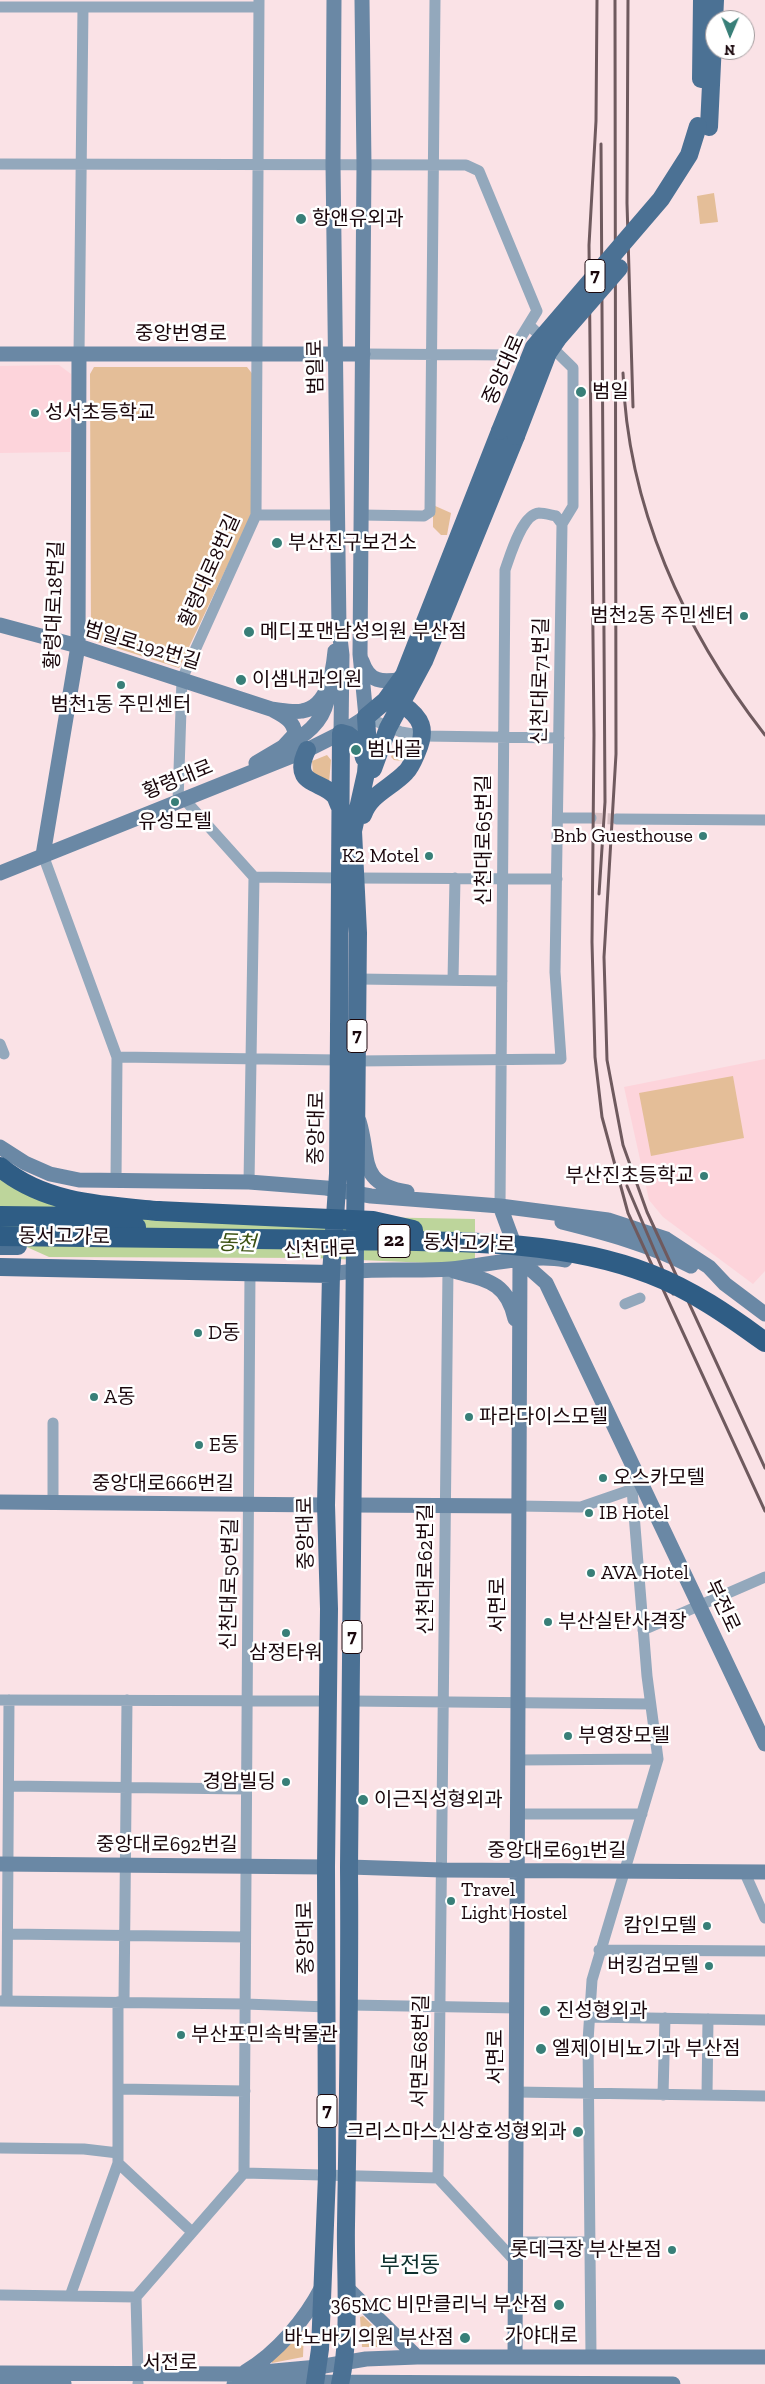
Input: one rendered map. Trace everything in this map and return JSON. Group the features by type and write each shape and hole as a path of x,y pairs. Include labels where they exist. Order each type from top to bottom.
{"highway":[{"path":"0,1167 14,1179 35,1190 65,1200 90,1204 158,1211 373,1221 413,1230"},
{"path":"0,1216 89,1217 136,1227"},
{"name":"동서고가로","path":"0,1226 413,1230 526,1234 576,1241 617,1250 645,1259 688,1276 765,1326"},
{"name":"동서고가로","path":"0,1236 438,1242 524,1246 572,1252 648,1273 684,1289 720,1309 765,1342"},
{"path":"9,1246 572,1252"}],"main road":[{"name":"범일로","path":"334,0 333,164 339,630 342,655 341,733"},
{"path":"362,0 364,165 360,654 366,717"},
{"name":"중앙대로","path":"702,0 704,126"},
{"name":"중앙대로","path":"355,854 353,831 366,772 368,749 366,717 385,701 402,679 470,512 548,353 559,337 675,199 700,159 715,0"},
{"name":"중앙번영로","path":"0,354 363,354"},
{"name":"황령대로18번길","path":"43,855 78,646 78,354"},
{"name":"중앙대로","path":"316,2377 327,2175 328,2007 326,1866 329,1609 326,1506 331,1274 337,1190 339,1060 348,878 377,755 388,728 407,708 419,670 508,433"},
{"name":"범일로192번길","path":"0,625 78,646 271,708"},
{"path":"339,630 323,712 306,743 302,761 305,775 313,784 335,796 340,807"},
{"path":"360,654 366,672 374,679 382,682 402,679"},
{"path":"271,708 301,711 312,708 321,700 330,682"},
{"path":"283,747 306,743 333,720 342,694"},
{"path":"238,778 246,768 283,747 295,734 294,727 289,720 271,708"},
{"path":"366,804 407,771 424,736 420,721 407,708"},
{"name":"황령대로","path":"0,873 238,778 306,743 341,733 366,717"},
{"name":"중앙대로","path":"341,2383 346,2287 351,2005 349,1867 358,979 340,807 341,733 348,735 361,745 366,772"},
{"path":"358,1116 365,1140 366,1162 372,1176 380,1184 395,1190 425,1196 439,1203"},
{"path":"0,1147 25,1163 50,1174 79,1180 249,1182 337,1190 439,1203 500,1206 617,1237 675,1257 725,1284 765,1314"},
{"path":"500,1206 520,1260"},
{"name":"신천대로","path":"0,1267 331,1274 354,1270 448,1269 520,1260 557,1258 606,1268 679,1296 730,1326 765,1353"},
{"name":"서면로","path":"515,2356 520,1260"},
{"name":"부전로","path":"520,1260 546,1283 637,1487 700,1605 765,1744"},
{"name":"서면로","path":"448,1269 480,1278 501,1288 512,1306 519,1345"},
{"name":"중앙대로666번길","path":"0,1502 326,1506"},
{"path":"353,1505 518,1506"},
{"name":"중앙대로692번길","path":"4,1864 326,1866"},
{"name":"중앙대로691번길","path":"349,1867 442,1870 765,1872"},
{"path":"240,2381 293,2329 310,2309 322,2287"},
{"path":"346,2287 417,2357"},
{"name":"가야대로","path":"316,2377 343,2363 366,2359 515,2356 765,2357"},
{"name":"서전로","path":"0,2372 138,2380"},
{"name":"서전로","path":"0,2384 138,2380 240,2381 316,2377 341,2383"},
{"path":"341,2383 673,2384"}],"street":[{"path":"361,515 424,516 430,512 435,0"},
{"path":"0,7 259,4"},
{"name":"황령대로8번길","path":"181,800 182,680 256,515 259,4"},
{"path":"78,354 82,7"},
{"path":"0,164 466,165 479,171 537,311 510,355 363,354"},
{"name":"신천대로71번길","path":"501,1059 561,1059 555,972 562,524 573,506 572,368 529,325"},
{"name":"신천대로65번길","path":"500,1206 505,570 517,538 528,518 538,513 547,514 556,516 562,524"},
{"path":"256,515 338,515"},
{"path":"366,717 388,728 424,736 560,738"},
{"path":"181,800 254,877 249,1182"},
{"path":"558,818 591,818"},
{"path":"617,819 765,820"},
{"path":"43,855 118,1056 116,1180"},
{"path":"254,877 557,879"},
{"path":"453,980 455,878"},
{"path":"358,979 502,981"},
{"path":"118,1056 339,1060"},
{"path":"357,1061 501,1059"},
{"name":"신천대로62번길","path":"442,1870 448,1269"},
{"name":"신천대로50번길","path":"244,2173 250,1272"},
{"path":"625,1304 640,1298"},
{"path":"53,1423 53,1503"},
{"path":"518,1506 581,1507 637,1487 643,1630 650,1704 658,1760 592,1980 588,2017 591,2356"},
{"path":"643,1630 765,1577"},
{"path":"327,1701 4,1700 8,1786 4,1864 8,1934 4,2001 328,2007"},
{"path":"70,2296 118,2158 121,2002 125,1934 127,1700"},
{"path":"351,1701 650,1704"},
{"path":"518,1760 658,1760"},
{"path":"8,1786 246,1789"},
{"path":"518,1814 642,1814"},
{"name":"서면로68번길","path":"438,2178 442,1870"},
{"path":"744,1872 765,1918"},
{"path":"8,1934 245,1937"},
{"path":"600,1950 765,1951"},
{"path":"351,2005 517,2008"},
{"path":"588,2017 765,2020"},
{"path":"663,2095 665,2018"},
{"path":"705,2019 707,2095"},
{"path":"119,2089 244,2091"},
{"path":"516,2092 765,2096"},
{"path":"0,2148 84,2149 118,2158 192,2232"},
{"path":"138,2380 136,2297 244,2173 438,2178 515,2261"},
{"path":"515,2242 590,2242"},
{"path":"0,2294 136,2297"}],"shaded area":[{"path":"714,193 718,222 700,224 697,196"},
{"name":"성서초등학교","path":"59,365 71,374 70,452 0,453 0,366"},
{"path":"94,367 247,367 254,376 251,516 179,668 91,640 90,374"},
{"path":"433,505 451,513 447,535 441,535 433,527"},
{"path":"394,747 406,747 405,756 402,761 394,760 391,757"},
{"path":"327,755 331,760 329,783 313,775 312,761"},
{"name":"부산진초등학교","path":"765,1059 765,1271 753,1284 663,1217 649,1200 624,1087"},
{"path":"733,1076 744,1138 651,1156 639,1093"},
{"path":"363,2316 391,2344 391,2347 362,2347 360,2317"},
{"path":"300,2328 304,2329 303,2357 272,2363 271,2360"}],"water":[{"name":"동천","path":"0,1173 27,1192 312,1216 475,1219 475,1265 314,1258 49,1257 0,1235"}],"tunnel":[{"path":"591,818 617,819"}],"railway":[{"path":"597,0 596,121 589,245 594,735 592,942 595,1057 602,1117 628,1213 765,1511"},
{"path":"615,0 616,754 604,957 607,1060 623,1145 647,1212 765,1468"},
{"path":"628,0 627,203 633,407"},
{"path":"599,894 605,802 601,144"},
{"path":"623,373 627,422 635,471 648,519 665,565 709,653 765,735"},
{"path":"627,1186 673,1294"}],"place":[{"name":"항앤유외과","path":"301,219"},
{"name":"범일","path":"581,392"},
{"name":"성서초등학교","path":"35,413"},
{"name":"부산진구보건소","path":"277,543"},
{"name":"범천2동 주민센터","path":"744,616"},
{"name":"메디포맨남성의원 부산점","path":"249,632"},
{"name":"이샘내과의원","path":"241,680"},
{"name":"범천1동 주민센터","path":"121,685"},
{"name":"범내골","path":"356,750"},
{"name":"유성모텔","path":"175,802"},
{"name":"Bnb Guesthouse","path":"703,836"},
{"name":"K2 Motel","path":"429,856"},
{"name":"부산진초등학교","path":"704,1176"},
{"name":"D동","path":"198,1333"},
{"name":"A동","path":"94,1397"},
{"name":"파라다이스모텔","path":"469,1417"},
{"name":"E동","path":"199,1445"},
{"name":"오스카모텔","path":"603,1478"},
{"name":"IB Hotel","path":"589,1513"},
{"name":"AVA Hotel","path":"591,1573"},
{"name":"부산실탄사격장","path":"548,1622"},
{"name":"삼정타워","path":"286,1633"},
{"name":"부영장모텔","path":"568,1736"},
{"name":"경암빌딩","path":"286,1782"},
{"name":"이근직성형외과","path":"363,1800"},
{"name":"Travel Light Hostel","path":"451,1901"},
{"name":"캄인모텔","path":"707,1926"},
{"name":"버킹검모텔","path":"709,1966"},
{"name":"진성형외과","path":"545,2011"},
{"name":"부산포민속박물관","path":"181,2035"},
{"name":"엘제이비뇨기과 부산점","path":"541,2049"},
{"name":"크리스마스신상호성형외과","path":"578,2132"},
{"name":"롯데극장 부산본점","path":"672,2250"},
{"name":"365MC 비만클리닉 부산점","path":"559,2305"},
{"name":"바노바기의원 부산점","path":"465,2338"}],"district":[{"name":"부전동","path":"410,2266"}]}
